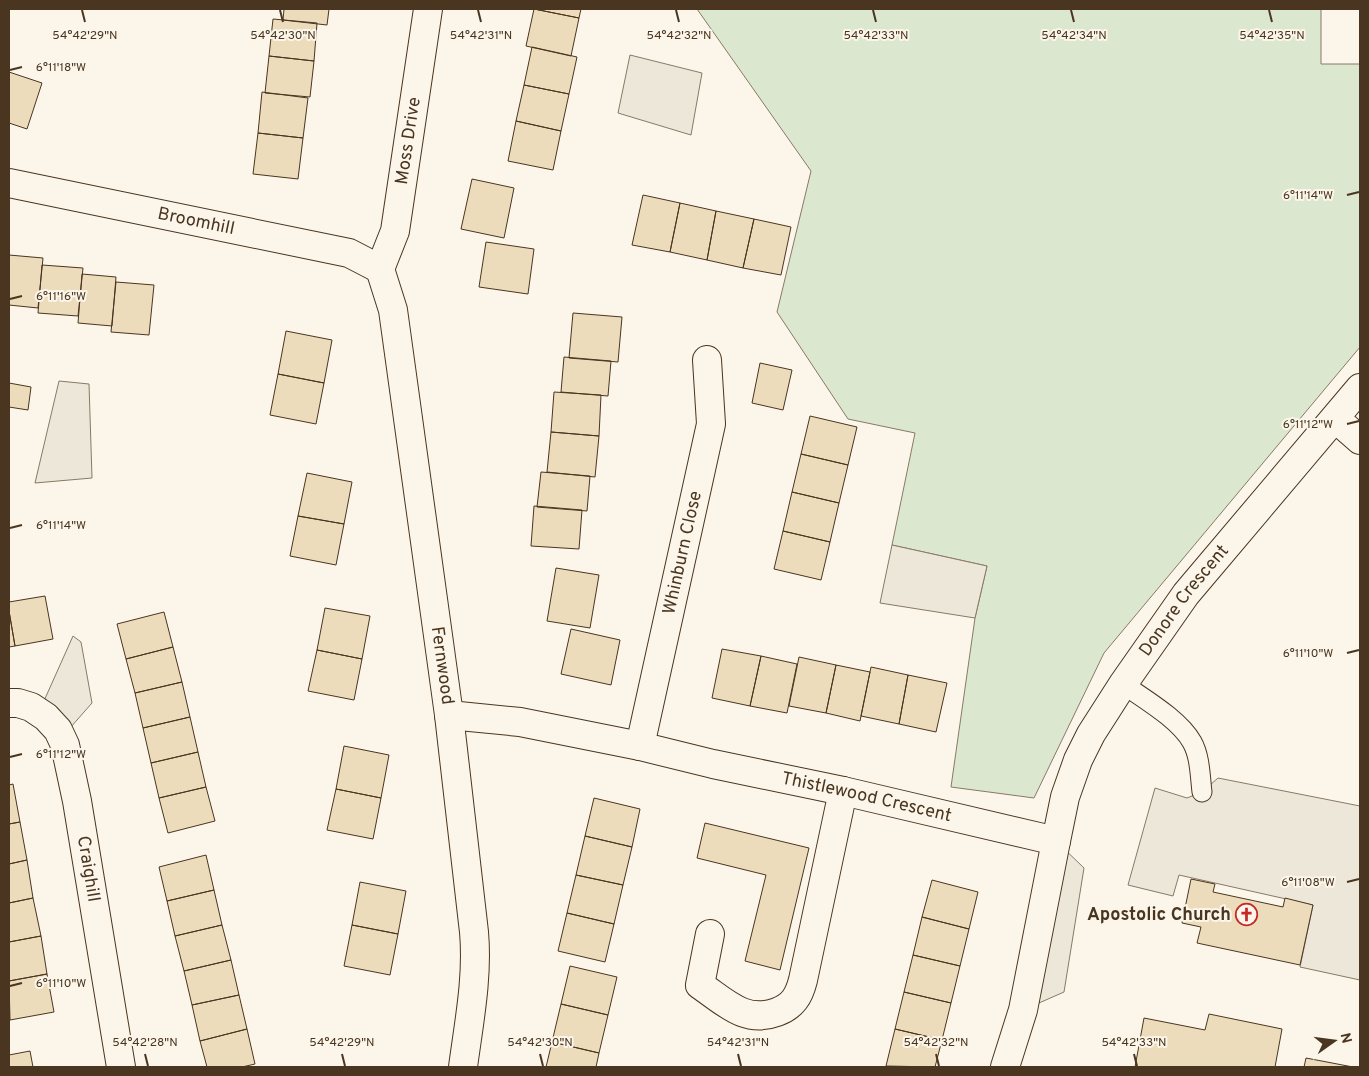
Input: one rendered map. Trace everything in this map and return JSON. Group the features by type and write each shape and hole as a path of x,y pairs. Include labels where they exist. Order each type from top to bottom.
{"street":[{"name":"Moss Drive","path":"380,269 395,231 428,9"},
{"name":"Broomhill","path":"9,183 349,252 380,269"},
{"name":"Fernwood","path":"380,269 393,310 449,715 475,949 474,983 463,1067"},
{"name":"Whinburn Close","path":"640,746 710,424 707,360"},
{"name":"Donore Crescent","path":"1056,841 1065,797 1078,760 1090,734 1123,684 1186,594 1360,388"},
{"path":"1336,418 1360,440"},
{"name":"Craighill","path":"9,703 18,703 31,707 46,717 58,730 65,745 77,801 121,1067"},
{"name":"Thistlewood Crescent","path":"449,715 520,722 640,746 712,764 842,791 1056,841"},
{"path":"710,934 700,985 733,1008 750,1016 769,1014 785,1008 794,1001 803,980 842,791"},
{"path":"1005,1067 1023,1010 1056,841"}],"lane":[{"path":"1123,684 1170,718 1192,741 1198,760 1202,792"}],"green space":[{"path":"697,9 1321,9 1321,64 1360,64 1360,347 1104,653 1034,798 951,787 975,618 987,566 892,545 915,433 848,419 777,312 811,171"}],"shaded area":[{"path":"630,55 702,73 691,135 618,113"},
{"path":"59,381 89,384 92,478 35,483"},
{"path":"892,545 987,566 975,618 880,603"},
{"path":"73,636 81,642 92,703 62,737 39,712"},
{"path":"1218,778 1360,806 1360,980 1300,967 1313,905 1179,875 1173,896 1128,885 1155,788 1187,798 1202,792"},
{"path":"1056,841 1084,868 1064,992 1023,1010"}],"building":[{"path":"284,9 329,9 327,25 283,20"},
{"path":"534,9 579,18 571,56 526,46"},
{"path":"534,9 581,9 579,18"},
{"path":"273,19 317,23 314,61 269,56"},
{"path":"532,47 577,57 569,94 524,85"},
{"path":"269,56 314,61 310,97 265,93"},
{"path":"9,72 42,83 27,129 9,123"},
{"path":"524,85 569,94 561,131 516,121"},
{"path":"262,92 308,98 303,138 258,133"},
{"path":"516,121 561,131 553,170 508,161"},
{"path":"258,133 303,138 298,179 253,174"},
{"path":"472,179 514,188 504,238 461,229"},
{"path":"643,195 680,203 670,252 632,245"},
{"path":"680,203 716,211 707,260 670,252"},
{"path":"716,211 754,219 743,268 707,260"},
{"path":"754,219 791,227 781,275 743,268"},
{"path":"486,242 534,249 528,294 479,287"},
{"path":"9,255 43,258 38,308 9,305"},
{"path":"42,265 83,268 78,316 38,313"},
{"path":"82,274 116,277 112,326 78,323"},
{"path":"116,282 154,285 149,335 111,332"},
{"path":"573,313 622,317 618,362 569,358"},
{"path":"286,331 332,340 324,383 278,374"},
{"path":"564,357 611,361 608,396 561,392"},
{"path":"760,363 792,370 783,410 752,403"},
{"path":"278,374 324,383 316,424 270,415"},
{"path":"9,383 31,387 28,410 9,407"},
{"path":"554,392 601,395 599,436 551,432"},
{"path":"810,416 857,427 848,465 801,454"},
{"path":"551,432 599,436 595,477 547,472"},
{"path":"801,454 848,465 839,503 792,492"},
{"path":"541,472 590,476 587,511 537,507"},
{"path":"307,473 352,482 344,524 298,516"},
{"path":"792,492 839,503 830,542 783,531"},
{"path":"534,506 582,510 579,549 531,546"},
{"path":"298,516 344,524 336,565 290,556"},
{"path":"783,531 830,542 821,580 774,569"},
{"path":"556,568 599,575 590,628 547,621"},
{"path":"45,596 53,639 15,646 9,602"},
{"path":"325,608 370,616 362,659 317,650"},
{"path":"9,611 15,646 9,647"},
{"path":"164,612 173,647 126,659 117,624"},
{"path":"571,629 620,640 611,685 561,674"},
{"path":"173,647 182,682 135,693 126,659"},
{"path":"722,649 761,656 750,706 712,698"},
{"path":"317,650 362,659 354,700 308,691"},
{"path":"761,656 797,664 787,713 750,706"},
{"path":"799,657 836,665 826,713 789,706"},
{"path":"836,665 870,672 860,721 826,713"},
{"path":"871,667 908,675 899,724 861,716"},
{"path":"908,675 947,683 936,732 899,724"},
{"path":"182,682 190,717 143,728 135,693"},
{"path":"190,717 198,752 151,763 143,728"},
{"path":"344,746 389,755 381,798 336,789"},
{"path":"198,752 206,787 159,798 151,763"},
{"path":"13,784 20,822 9,824 9,785"},
{"path":"206,787 215,821 168,833 159,798"},
{"path":"336,789 381,798 373,839 327,830"},
{"path":"594,798 640,809 632,847 585,836"},
{"path":"20,822 27,860 9,864 9,824"},
{"path":"705,823 809,848 780,970 745,961 766,875 697,858"},
{"path":"585,836 632,847 623,885 576,875"},
{"path":"206,855 214,890 167,901 159,867"},
{"path":"27,860 33,898 9,903 9,864"},
{"path":"576,875 623,885 614,924 567,913"},
{"name":"Apostolic Church","path":"1191,879 1215,884 1213,892 1283,907 1285,898 1313,905 1300,965 1197,943 1201,927 1182,923"},
{"path":"932,880 978,892 969,929 922,917"},
{"path":"360,882 406,891 398,934 352,925"},
{"path":"214,890 222,925 175,936 167,901"},
{"path":"33,898 41,936 9,942 9,903"},
{"path":"567,913 614,924 605,962 558,951"},
{"path":"922,917 969,929 960,966 913,955"},
{"path":"222,925 231,960 184,971 175,936"},
{"path":"352,925 398,934 390,975 344,966"},
{"path":"41,936 47,974 9,981 9,942"},
{"path":"913,955 960,966 951,1003 904,992"},
{"path":"231,960 239,995 192,1005 184,971"},
{"path":"570,966 617,977 608,1015 561,1004"},
{"path":"47,974 54,1012 10,1020 9,981"},
{"path":"904,992 951,1003 942,1040 895,1029"},
{"path":"239,995 247,1029 200,1041 192,1005"},
{"path":"561,1004 608,1015 599,1053 552,1042"},
{"path":"1209,1014 1282,1029 1275,1067 1135,1067 1144,1018 1205,1030"},
{"path":"247,1029 255,1064 242,1067 207,1067 200,1041"},
{"path":"895,1029 942,1040 935,1067 886,1066"},
{"path":"552,1042 599,1053 596,1067 546,1067"},
{"path":"30,1051 33,1067 9,1067 9,1055"},
{"path":"1306,1058 1353,1067 1304,1067"}],"place":[{"name":"Apostolic Church","path":"1247,915"}]}
